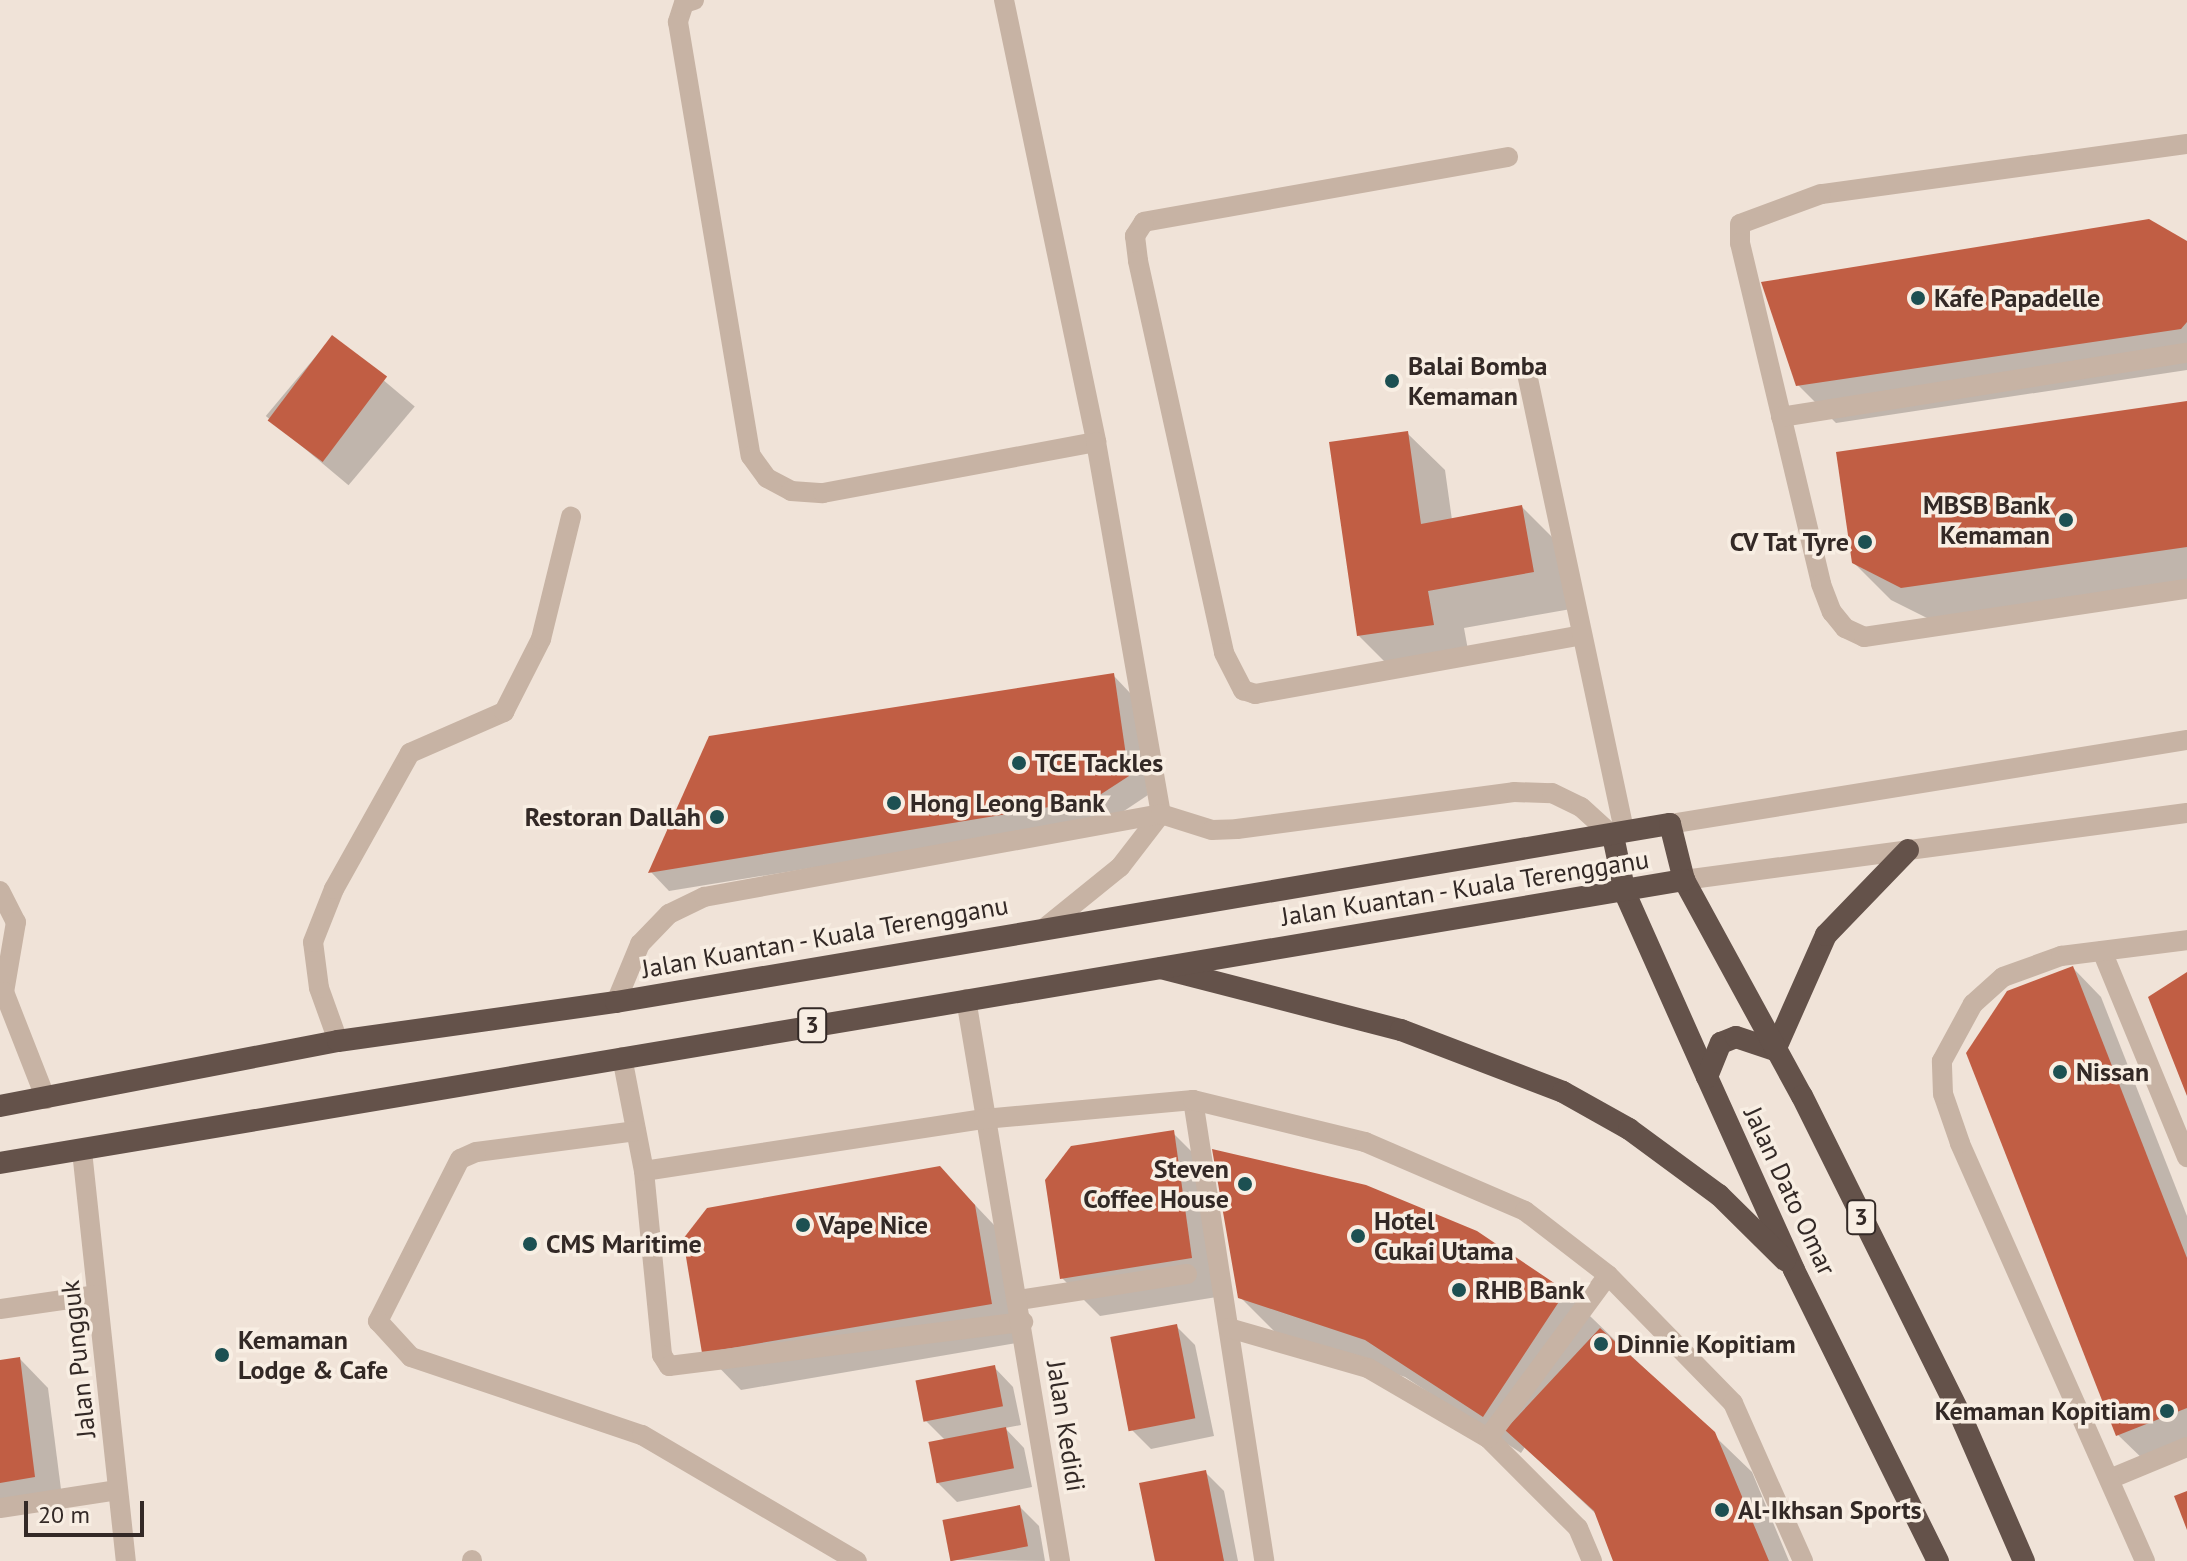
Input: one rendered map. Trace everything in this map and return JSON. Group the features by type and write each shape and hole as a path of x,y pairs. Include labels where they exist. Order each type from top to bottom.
{"highway":[{"name":"Jalan Kuantan - Kuala Terengganu","path":"0,1106 338,1041 616,1002 1670,824 1684,880 1625,893 1151,966 0,1163"},
{"name":"Jalan Dato Omar","path":"1618,834 1625,893 1794,1270 1938,1561"},
{"path":"1707,1077 1721,1043 1736,1037 1775,1050 1826,935 1908,850"},
{"name":"Jalan Dato Omar","path":"1684,880 1775,1050 1963,1421 2024,1561"},
{"path":"1151,966 1401,1030 1563,1092 1629,1129 1719,1195 1794,1270"}],"street":[{"path":"694,0 684,3 678,22 751,456 767,478 791,491 823,493 1096,442"},
{"path":"1004,0 1096,442 1161,814 1120,867 1046,927"},
{"path":"2187,144 1821,194 1740,224 1740,243 1781,417 1832,612 1845,628 1864,637 2187,589"},
{"path":"1508,157 1144,222 1135,236 1138,261 1224,653 1243,690 1255,694 1582,635"},
{"path":"1781,417 2187,353"},
{"path":"1526,369 1582,635 1618,834"},
{"path":"338,1041 319,988 313,942 334,889 410,753 504,712 541,639 571,517"},
{"path":"1670,824 2187,740"},
{"path":"616,1002 640,944 669,914 704,897 1161,814 1212,830 1237,829 1514,792 1552,793 1581,807 1618,834"},
{"path":"1684,880 2187,813"},
{"path":"0,891 16,922 4,992 46,1099"},
{"path":"2145,1561 2112,1478 1960,1143 1943,1094 1942,1061 1973,1004 2003,977 2061,956 2187,940"},
{"path":"2102,951 2187,1157"},
{"name":"Jalan Kedidi","path":"966,999 984,1119 1023,1322 1060,1561"},
{"path":"622,1057 644,1171 662,1355 669,1366 1023,1322"},
{"path":"1193,1100 1264,1561"},
{"path":"644,1171 984,1119 1193,1100 1365,1142 1525,1211 1608,1275 1733,1403 1803,1561"},
{"path":"636,1131 476,1152 460,1159 378,1321 411,1357 642,1435 857,1561"},
{"name":"Jalan Pungguk","path":"82,1151 126,1561"},
{"path":"1019,1300 1187,1274"},
{"path":"1488,1438 1608,1275"},
{"path":"0,1309 97,1295"},
{"path":"1229,1328 1368,1368 1488,1438 1578,1528 1592,1561"},
{"path":"2112,1478 2187,1447"},
{"path":"0,1508 118,1490"}],"building":[{"path":"2149,219 2187,241 2187,322 2181,329 1796,386 1761,282"},
{"path":"332,335 387,377 323,462 268,420"},
{"path":"2187,401 2187,547 1901,588 1852,563 1836,452"},
{"path":"1408,431 1421,524 1522,505 1534,572 1428,591 1434,625 1357,636 1329,442"},
{"path":"1114,673 1129,776 1092,800 648,873 709,736"},
{"path":"2073,966 2187,1258 2187,1408 2116,1436 1966,1053 2007,991"},
{"path":"2187,972 2187,1096 2148,997"},
{"path":"1174,1130 1192,1258 1060,1279 1045,1180 1071,1146"},
{"path":"1212,1149 1366,1185 1477,1231 1566,1291 1483,1417 1365,1340 1238,1298"},
{"path":"940,1166 975,1205 992,1304 702,1353 683,1239 707,1208"},
{"path":"1177,1324 1195,1418 1129,1431 1110,1337"},
{"path":"1600,1328 1715,1432 1769,1561 1613,1561 1594,1511 1505,1430"},
{"path":"20,1357 35,1477 0,1483 0,1360"},
{"path":"995,1365 1003,1406 924,1422 915,1380"},
{"path":"1006,1427 1014,1468 936,1483 928,1442"},
{"path":"1206,1470 1224,1561 1155,1561 1139,1483"},
{"path":"2187,1491 2187,1530 2174,1496"},
{"path":"1020,1505 1028,1546 950,1561 942,1520"}],"place":[{"name":"Kafe Papadelle","path":"1918,298"},
{"name":"Balai Bomba Kemaman","path":"1392,381"},
{"name":"MBSB Bank Kemaman","path":"2066,520"},
{"name":"CV Tat Tyre","path":"1865,542"},
{"name":"TCE Tackles","path":"1019,763"},
{"name":"Hong Leong Bank","path":"894,803"},
{"name":"Restoran Dallah","path":"717,817"},
{"name":"Nissan","path":"2060,1072"},
{"name":"Steven Coffee House","path":"1245,1184"},
{"name":"Vape Nice","path":"803,1225"},
{"name":"Hotel Cukai Utama","path":"1358,1236"},
{"name":"CMS Maritime","path":"530,1244"},
{"name":"RHB Bank","path":"1459,1290"},
{"name":"Dinnie Kopitiam","path":"1601,1344"},
{"name":"Kemaman Lodge & Cafe","path":"222,1355"},
{"name":"Kemaman Kopitiam","path":"2167,1411"},
{"name":"Al-Ikhsan Sports","path":"1722,1510"}]}
